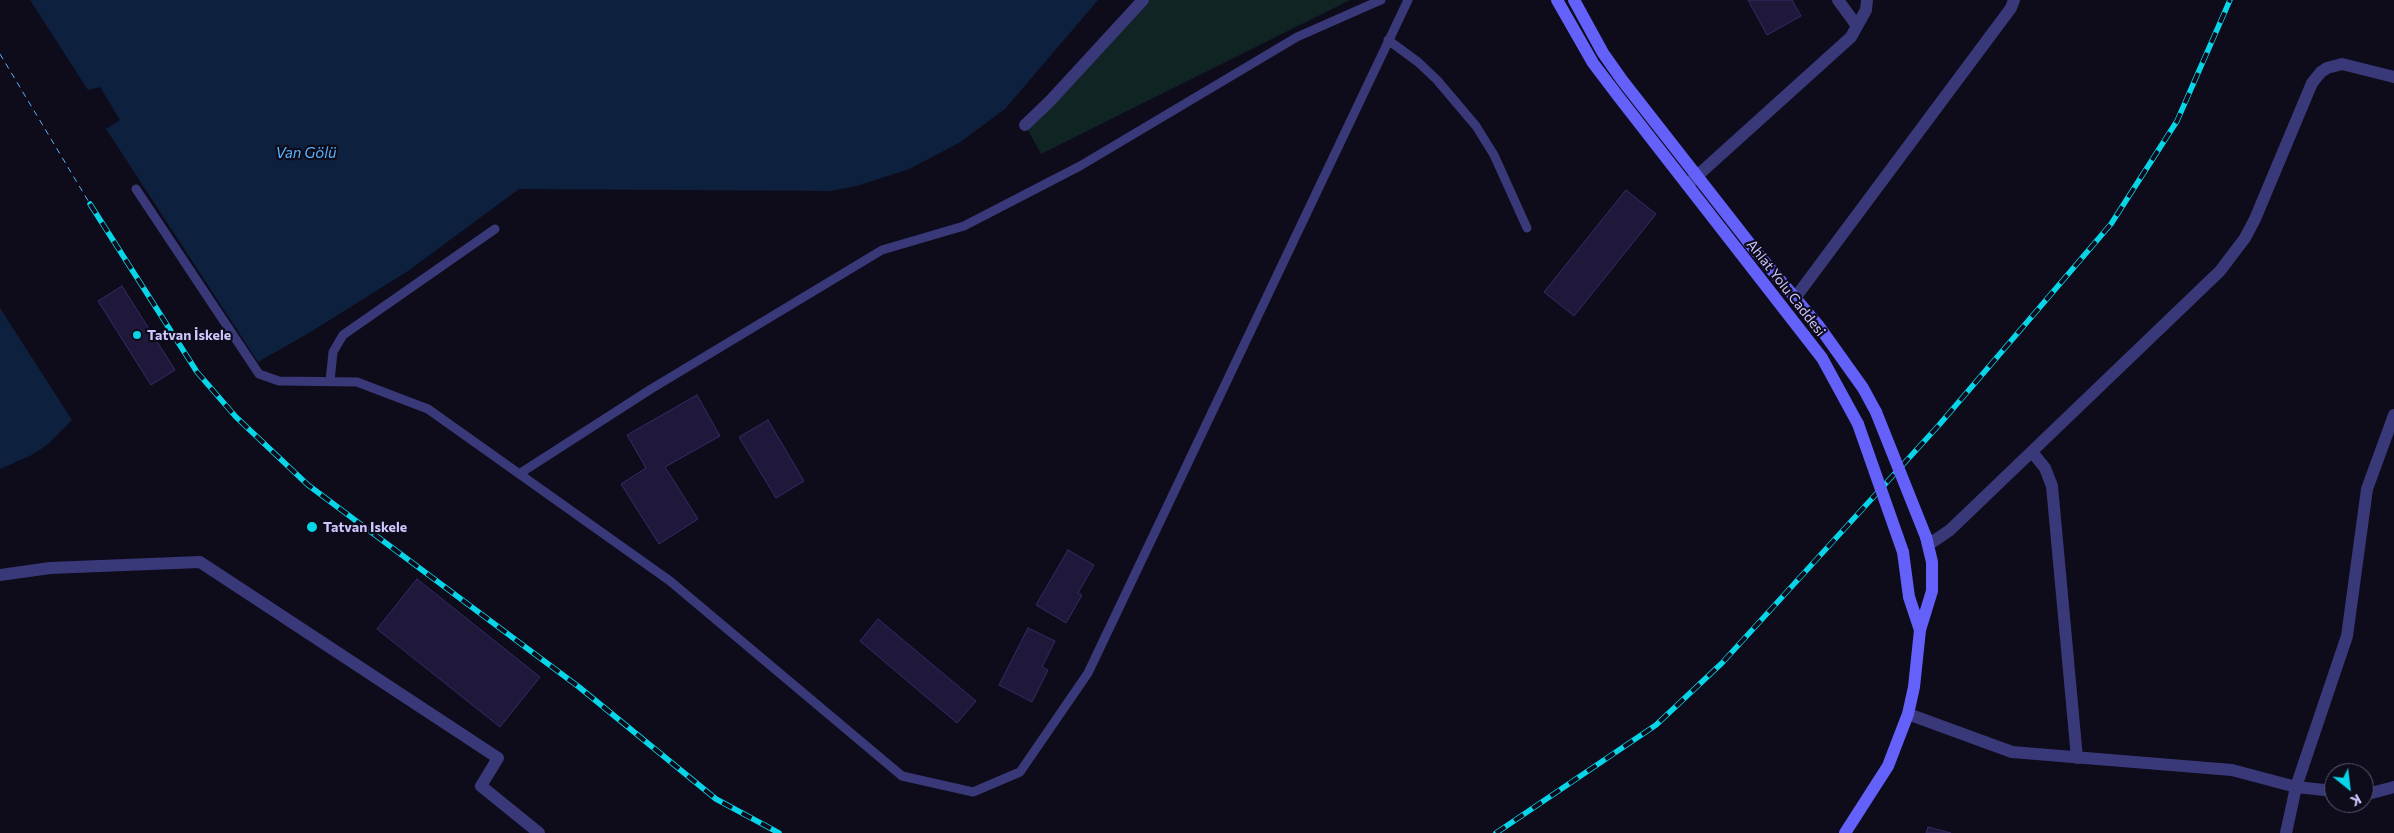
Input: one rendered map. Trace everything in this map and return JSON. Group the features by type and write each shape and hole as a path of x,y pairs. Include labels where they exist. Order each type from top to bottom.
{"street":[{"path":"1024,125 1052,100 1143,0"},
{"name":"Ahlat Yolu Caddesi","path":"1557,0 1593,62 1692,181 1795,298 1844,358 1864,388 1876,412 1927,541 1932,562 1932,591 1920,630"},
{"name":"Ahlat Yolu Caddesi","path":"1574,0 1603,53 1692,181 1822,358 1858,424 1903,552 1909,596 1920,630"},
{"path":"1838,0 1857,26"},
{"path":"1692,181 1851,37 1866,10 1867,0"},
{"path":"1795,298 1999,24 2014,0"},
{"path":"1927,541 1950,530 2207,285 2233,256 2254,219 2312,84 2321,72 2327,68 2342,64 2394,77"},
{"path":"2286,833 2296,787 2347,636 2367,489 2394,415"},
{"path":"2032,452 2045,468 2052,486 2077,758"},
{"path":"0,575 50,568 200,562 498,758 481,786 539,833"},
{"path":"1845,833 1888,766 1908,714 1914,688 1920,630"},
{"path":"1908,714 2012,752 2232,770 2296,787 2324,790"},
{"path":"2374,792 2394,787"}],"lane":[{"path":"519,474 652,389 882,250 964,226 1080,166 1297,37 1381,0"},
{"path":"136,189 259,374 279,381 357,382 428,409 670,581 902,776 973,792 1020,772 1088,674 1408,0"},
{"path":"1388,40 1418,62 1437,80 1476,126 1494,155 1527,228"},
{"path":"330,381 333,352 343,334 495,229"}],"green space":[{"path":"1143,0 1350,0 1041,154 1025,125"}],"water":[{"name":"Van Gölü","path":"30,0 1098,0 1005,109 959,143 909,169 857,186 830,191 519,189 408,271 309,333 258,362 106,129 120,120 100,87 88,90"},
{"path":"0,308 72,420 47,445 32,455 0,469"}],"building":[{"path":"1748,0 1792,0 1801,16 1767,35"},
{"path":"1626,190 1656,214 1574,316 1544,292"},
{"name":"Tatvan İskele","path":"122,286 175,370 151,385 98,301"},
{"path":"697,395 720,436 665,467 698,519 659,544 621,484 646,468 627,435"},
{"path":"768,420 804,481 776,498 739,437"},
{"path":"1068,550 1094,565 1078,593 1082,595 1066,623 1036,605"},
{"path":"417,579 540,677 500,727 377,629"},
{"path":"878,619 976,701 957,723 860,641"},
{"path":"1028,628 1055,641 1042,667 1048,670 1032,702 999,685"},
{"path":"1928,827 1951,833 1926,833"}],"ferry route":[{"path":"0,54 90,204"}],"railway":[{"path":"1496,833 1656,725 1722,663 1939,425 2111,224 2177,121 2230,0"},
{"path":"90,204 197,372 236,417 308,485 579,687 716,799 779,833"}],"place":[{"name":"Tatvan İskele","path":"137,335"},
{"name":"Tatvan Iskele","path":"312,527"}]}
